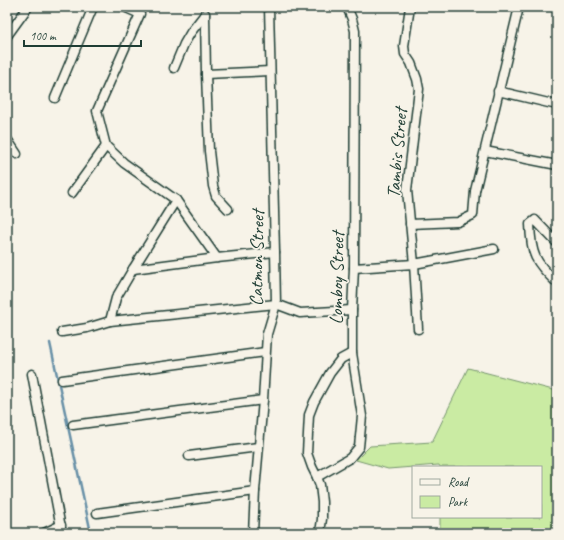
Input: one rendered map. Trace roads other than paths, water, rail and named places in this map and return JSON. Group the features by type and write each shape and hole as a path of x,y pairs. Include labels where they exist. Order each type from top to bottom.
{"street":[{"path":"7,36 28,7"},
{"path":"55,98 93,7"},
{"path":"124,7 140,14 97,111 106,146 124,164 176,200 217,258"},
{"name":"Catmon Street","path":"253,533 265,352 267,334 276,304 269,7"},
{"name":"Lomboy Street","path":"320,533 322,502 320,485 307,453 309,415 314,402 330,372 341,360 352,353 354,268 355,31 347,7"},
{"name":"Tambis Street","path":"410,7 404,46 405,54 411,63 419,88 407,190 418,329"},
{"path":"410,224 458,222 473,215 475,191 519,7"},
{"path":"174,68 184,44 205,14 209,151 213,186 216,196 228,209"},
{"path":"206,74 270,71"},
{"path":"498,91 557,105"},
{"path":"7,139 17,154"},
{"path":"72,193 106,146"},
{"path":"485,151 557,165"},
{"path":"110,320 116,298 176,200"},
{"path":"557,243 534,220 530,224 532,251 536,261 557,283"},
{"path":"354,268 414,264 494,249"},
{"path":"133,269 275,252"},
{"path":"62,332 87,328 110,320 276,304 300,313 352,310"},
{"path":"62,380 265,352"},
{"path":"317,477 350,458 359,447 362,416 352,353"},
{"path":"32,374 61,529 44,533"},
{"path":"73,425 263,400"},
{"path":"189,456 258,447"},
{"path":"97,513 255,491"}],"waterway":[{"path":"50,343 91,533"}]}
